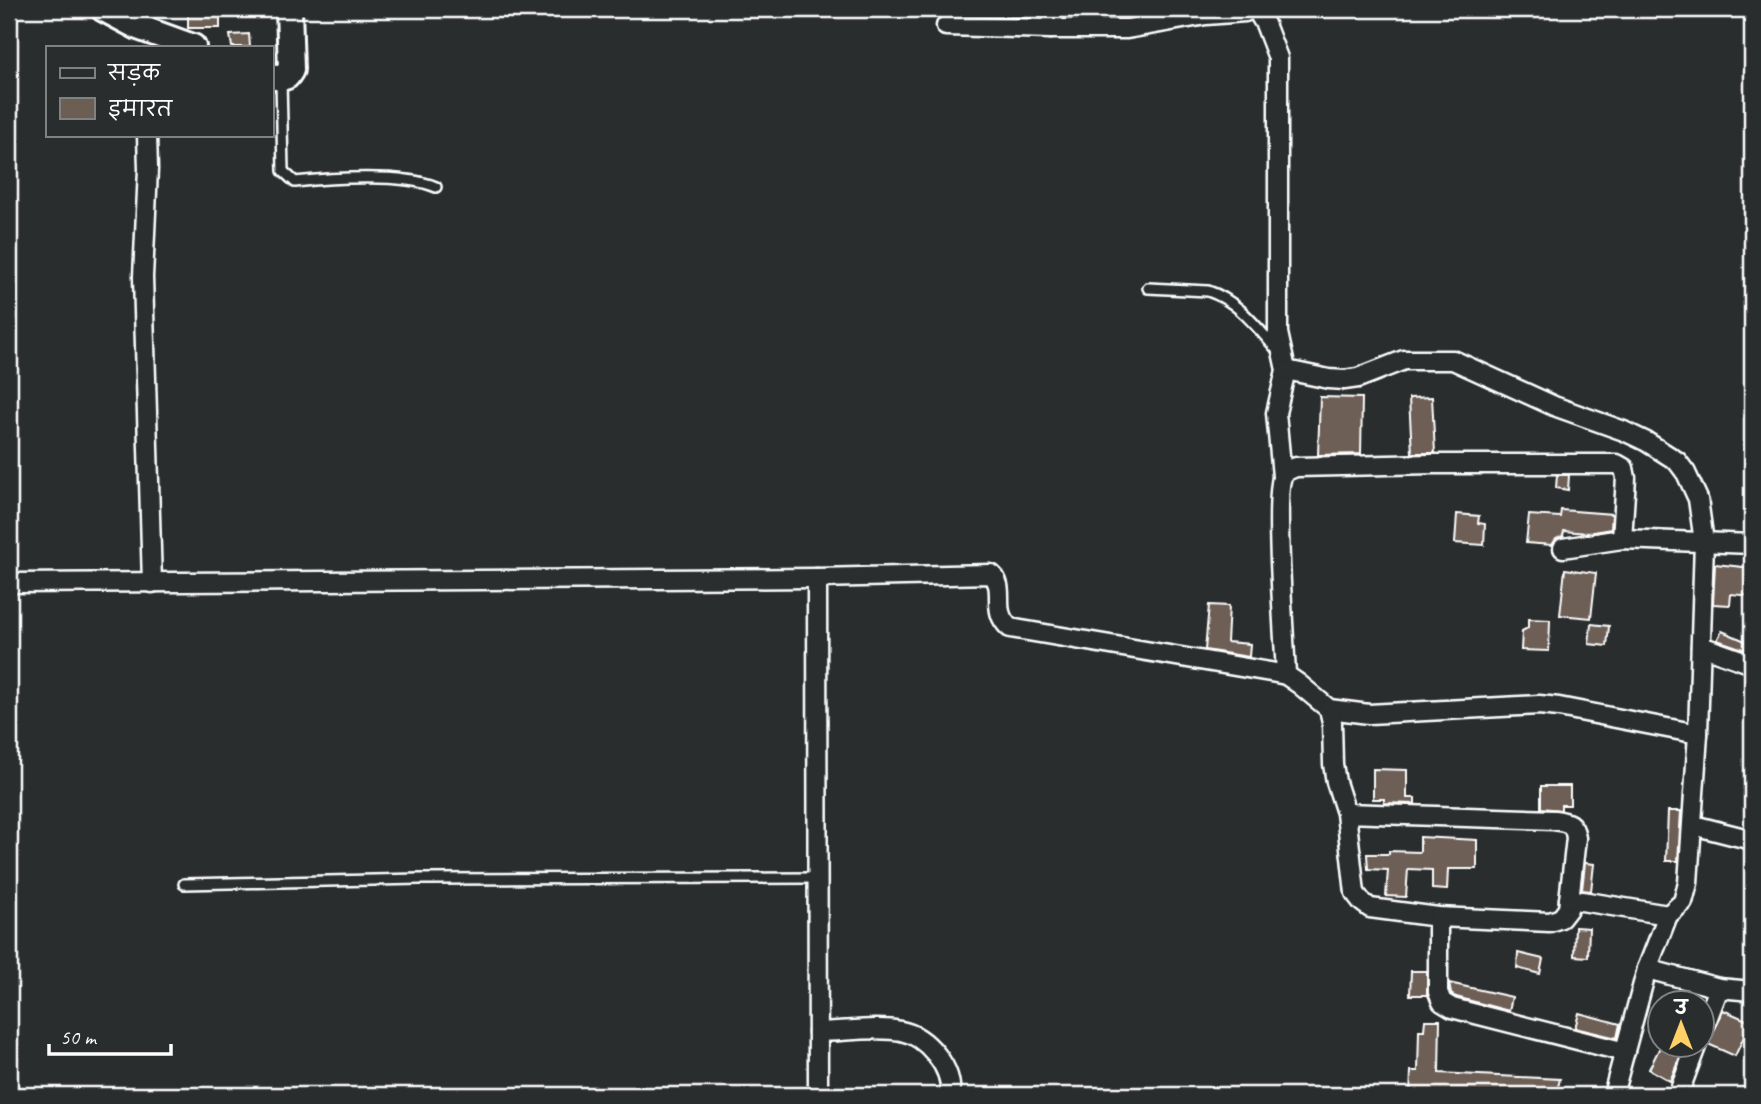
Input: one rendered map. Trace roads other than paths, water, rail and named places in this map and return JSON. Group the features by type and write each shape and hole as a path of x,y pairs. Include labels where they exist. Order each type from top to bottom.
{"main road":[{"path":"104,9 139,37 188,46"},
{"path":"276,77 287,76 292,64 289,9"}],"street":[{"path":"1050,29 1056,9"},
{"path":"946,26 1127,29 1254,9 1271,36 1278,58 1278,334 1284,363 1276,413 1282,476 1280,551 1286,675"},
{"path":"147,136 149,152 143,277 152,583"},
{"path":"1284,363 1329,379 1344,380 1358,379 1404,360 1453,360 1554,406 1647,442 1677,461 1698,499 1704,542 1699,734 1688,883 1683,902 1668,915 1647,969 1612,1095"},
{"path":"1282,476 1296,467 1617,464 1624,468 1626,478 1622,540"},
{"path":"1563,548 1622,540 1752,544"},
{"path":"9,583 817,578 991,574 996,577 998,585 999,616 1010,628 1286,675 1329,709 1369,714 1549,706 1699,734"},
{"path":"817,578 818,1095"},
{"path":"1701,646 1752,664"},
{"path":"1329,709 1335,773 1346,813 1355,893 1362,902 1370,908 1438,917 1550,922 1561,918 1568,909 1576,838 1575,828 1569,823 1554,820 1346,813"},
{"path":"1693,825 1752,840"},
{"path":"1569,899 1668,915"},
{"path":"1438,917 1438,992 1442,1002 1452,1009 1625,1052"},
{"path":"1647,969 1719,988 1752,991"},
{"path":"1716,996 1719,988"},
{"path":"818,1032 897,1030 912,1035 942,1062 948,1072 950,1095"},
{"path":"1678,1095 1692,1058"}],"lane":[{"path":"276,77 283,171 295,182 377,178 416,180 436,187"},
{"path":"1148,288 1208,291 1217,294 1237,307 1284,363"},
{"path":"184,884 420,879 818,878"}]}
